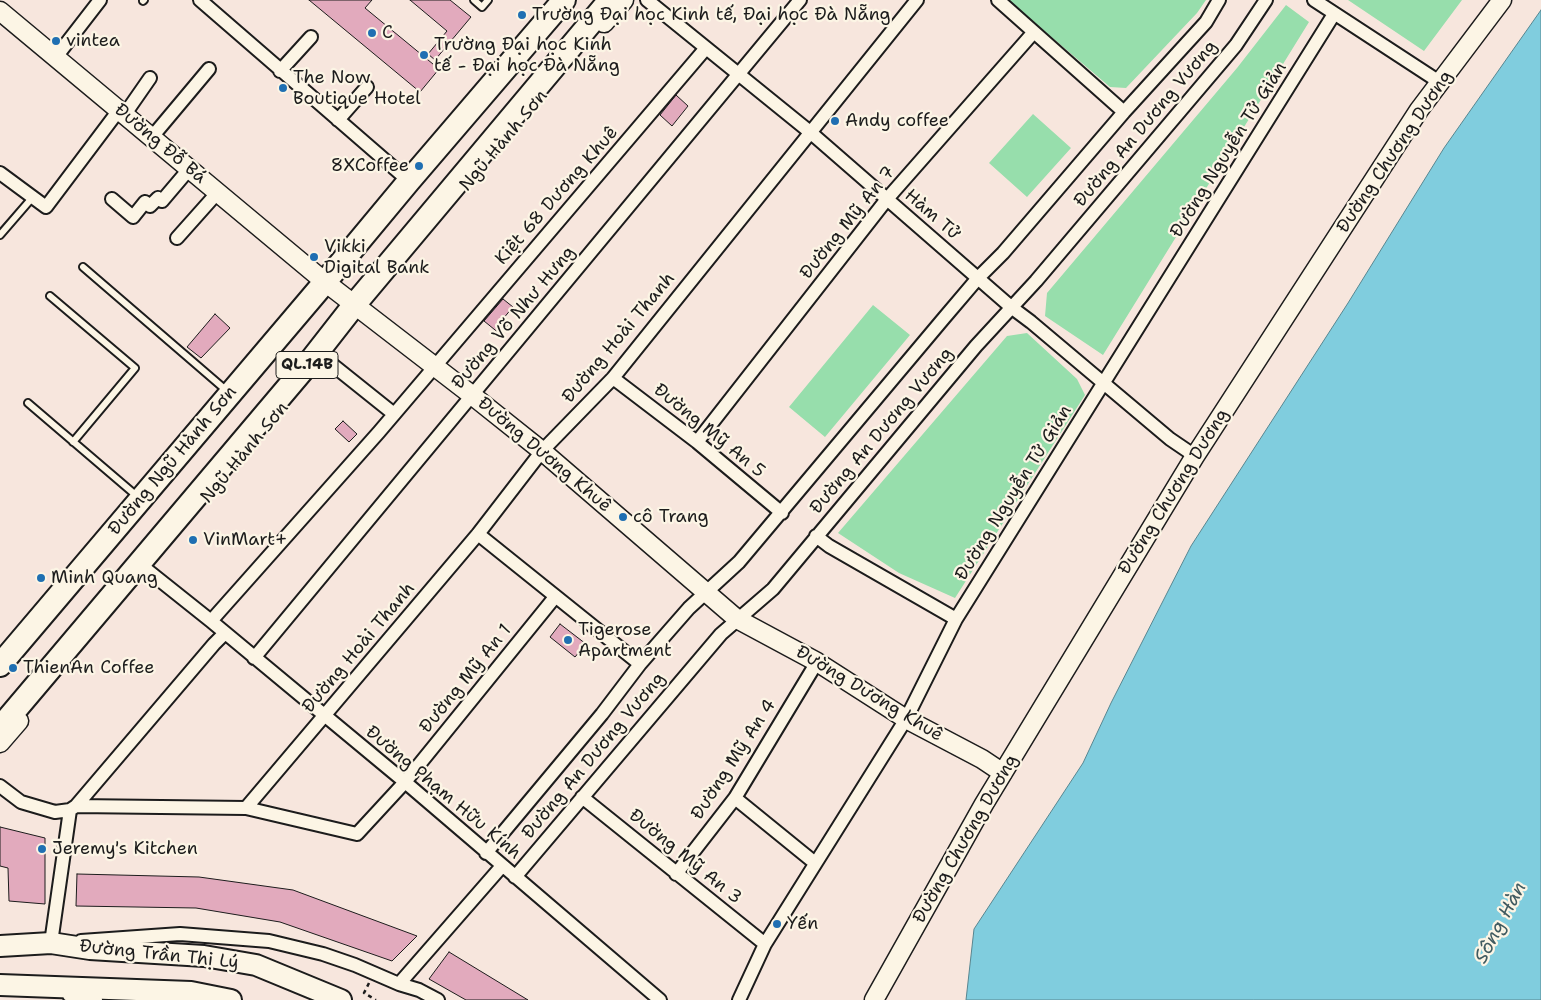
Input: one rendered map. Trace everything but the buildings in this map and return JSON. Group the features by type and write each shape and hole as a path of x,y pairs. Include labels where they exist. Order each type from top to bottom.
{"highway":[{"path":"405,178 564,0"},
{"name":"Ngũ Hành Sơn","path":"0,728 312,359 359,308 610,0"},
{"name":"Đường Ngũ Hành Sơn","path":"0,665 137,496 323,280 346,258 405,178"}],"main road":[{"path":"323,280 550,0"},
{"name":"Ngũ Hành Sơn","path":"0,743 148,570 324,358 359,308 579,50 624,0"},
{"name":"Đường Chương Dương","path":"874,1000 979,812 1195,456 1419,110 1502,0"},
{"name":"Đường Đỗ Bá","path":"0,11 359,308"},
{"name":"Đường Dương Khuê","path":"359,308 542,451 737,619 817,662 906,718 982,759 1003,773"},
{"path":"0,652 137,496"},
{"name":"Đường Trần Thị Lý","path":"0,946 51,943 90,949 204,956 256,965 341,1000"},
{"name":"Đường Trần Thị Lý","path":"4,986 191,992 231,1000"}],"street":[{"path":"56,57 100,0"},
{"path":"200,0 405,178"},
{"name":"Hàm Tử","path":"647,0 810,132 1011,307 1170,439 1195,456"},
{"name":"Đường Võ Như Hưng","path":"254,658 474,396 800,0"},
{"name":"Đường Hoài Thanh","path":"246,808 478,534 542,451 613,378 918,0"},
{"path":"998,0 1124,112"},
{"name":"Đường An Dương Vương","path":"486,853 602,714 640,664 689,608 739,562 782,513 978,278 1004,253 1124,112 1206,22 1219,0"},
{"name":"Đường An Dương Vương","path":"514,877 721,634 773,589 976,346 1036,281 1236,45 1266,0"},
{"path":"1314,0 1441,83"},
{"name":"Đường Nguyễn Tử Giản","path":"739,1000 765,944 906,718 956,619 1334,14"},
{"name":"Đường Mỹ An 7","path":"697,442 887,199 1033,33"},
{"path":"280,71 311,37"},
{"name":"Kiệt 68 Dương Khuê","path":"434,366 706,48"},
{"path":"152,137 209,69"},
{"path":"0,173 46,207 150,78"},
{"path":"338,120 368,87"},
{"path":"112,199 133,217 146,202 150,206 158,198 162,201 190,168"},
{"path":"177,238 218,192"},
{"path":"324,358 394,414"},
{"path":"211,621 434,366"},
{"name":"Đường Mỹ An 5","path":"613,378 697,442 782,513"},
{"path":"478,534 640,664"},
{"path":"816,536 829,546 956,619"},
{"name":"Đường Phạm Hữu Kính","path":"148,570 405,782 660,1000"},
{"name":"Đường Mỹ An 1","path":"246,808 357,834 405,782 555,597"},
{"path":"225,633 73,808 51,943 180,934 269,941 324,954 419,990 438,1000"},
{"name":"Đường Mỹ An 4","path":"676,874 735,798 817,662"},
{"path":"0,786 21,802 55,812 73,808 246,808"},
{"name":"Đường Mỹ An 3","path":"582,797 765,944"},
{"path":"735,798 815,863"},
{"path":"399,984 502,866"},
{"path":"4,986 96,1000"}],"lane":[{"path":"474,0 482,7 488,0"},
{"path":"0,235 32,198"},
{"path":"82,268 227,391"},
{"path":"50,296 135,368 73,442"},
{"path":"28,403 137,496"}],"path":[{"path":"364,993 376,1000"}],"green space":[{"path":"1008,0 1206,0 1197,13 1126,88 1110,87"},
{"path":"1348,0 1462,0 1424,51"},
{"path":"1286,5 1309,22 1103,355 1045,316 1047,293 1237,68"},
{"path":"1033,114 1071,148 1027,197 989,163"},
{"path":"873,305 910,335 825,437 789,407"},
{"path":"1027,333 1077,379 1085,395 955,598 899,573 838,533 1007,336"}],"water":[{"name":"Sông Hàn","path":"1541,10 1541,1000 966,1000 974,929 1083,763 1111,703 1191,546 1348,303 1444,148"}],"place":[{"name":"Trường Đại học Kinh tế, Đại học Đà Nẵng","path":"522,15"},
{"name":"C","path":"372,33"},
{"name":"vintea","path":"56,41"},
{"name":"Trường Đại học Kinh tế - Đại học Đà Nẵng","path":"424,55"},
{"name":"The Now Boutique Hotel","path":"283,88"},
{"name":"Andy coffee","path":"835,121"},
{"name":"8XCoffee","path":"419,166"},
{"name":"Vikki Digital Bank","path":"314,257"},
{"name":"cô Trang","path":"623,517"},
{"name":"VinMart+","path":"193,540"},
{"name":"Minh Quang","path":"41,578"},
{"name":"Tigerose Apartment","path":"568,640"},
{"name":"ThienAn Coffee","path":"13,668"},
{"name":"Jeremy's Kitchen","path":"42,849"},
{"name":"Yến","path":"777,924"}]}
